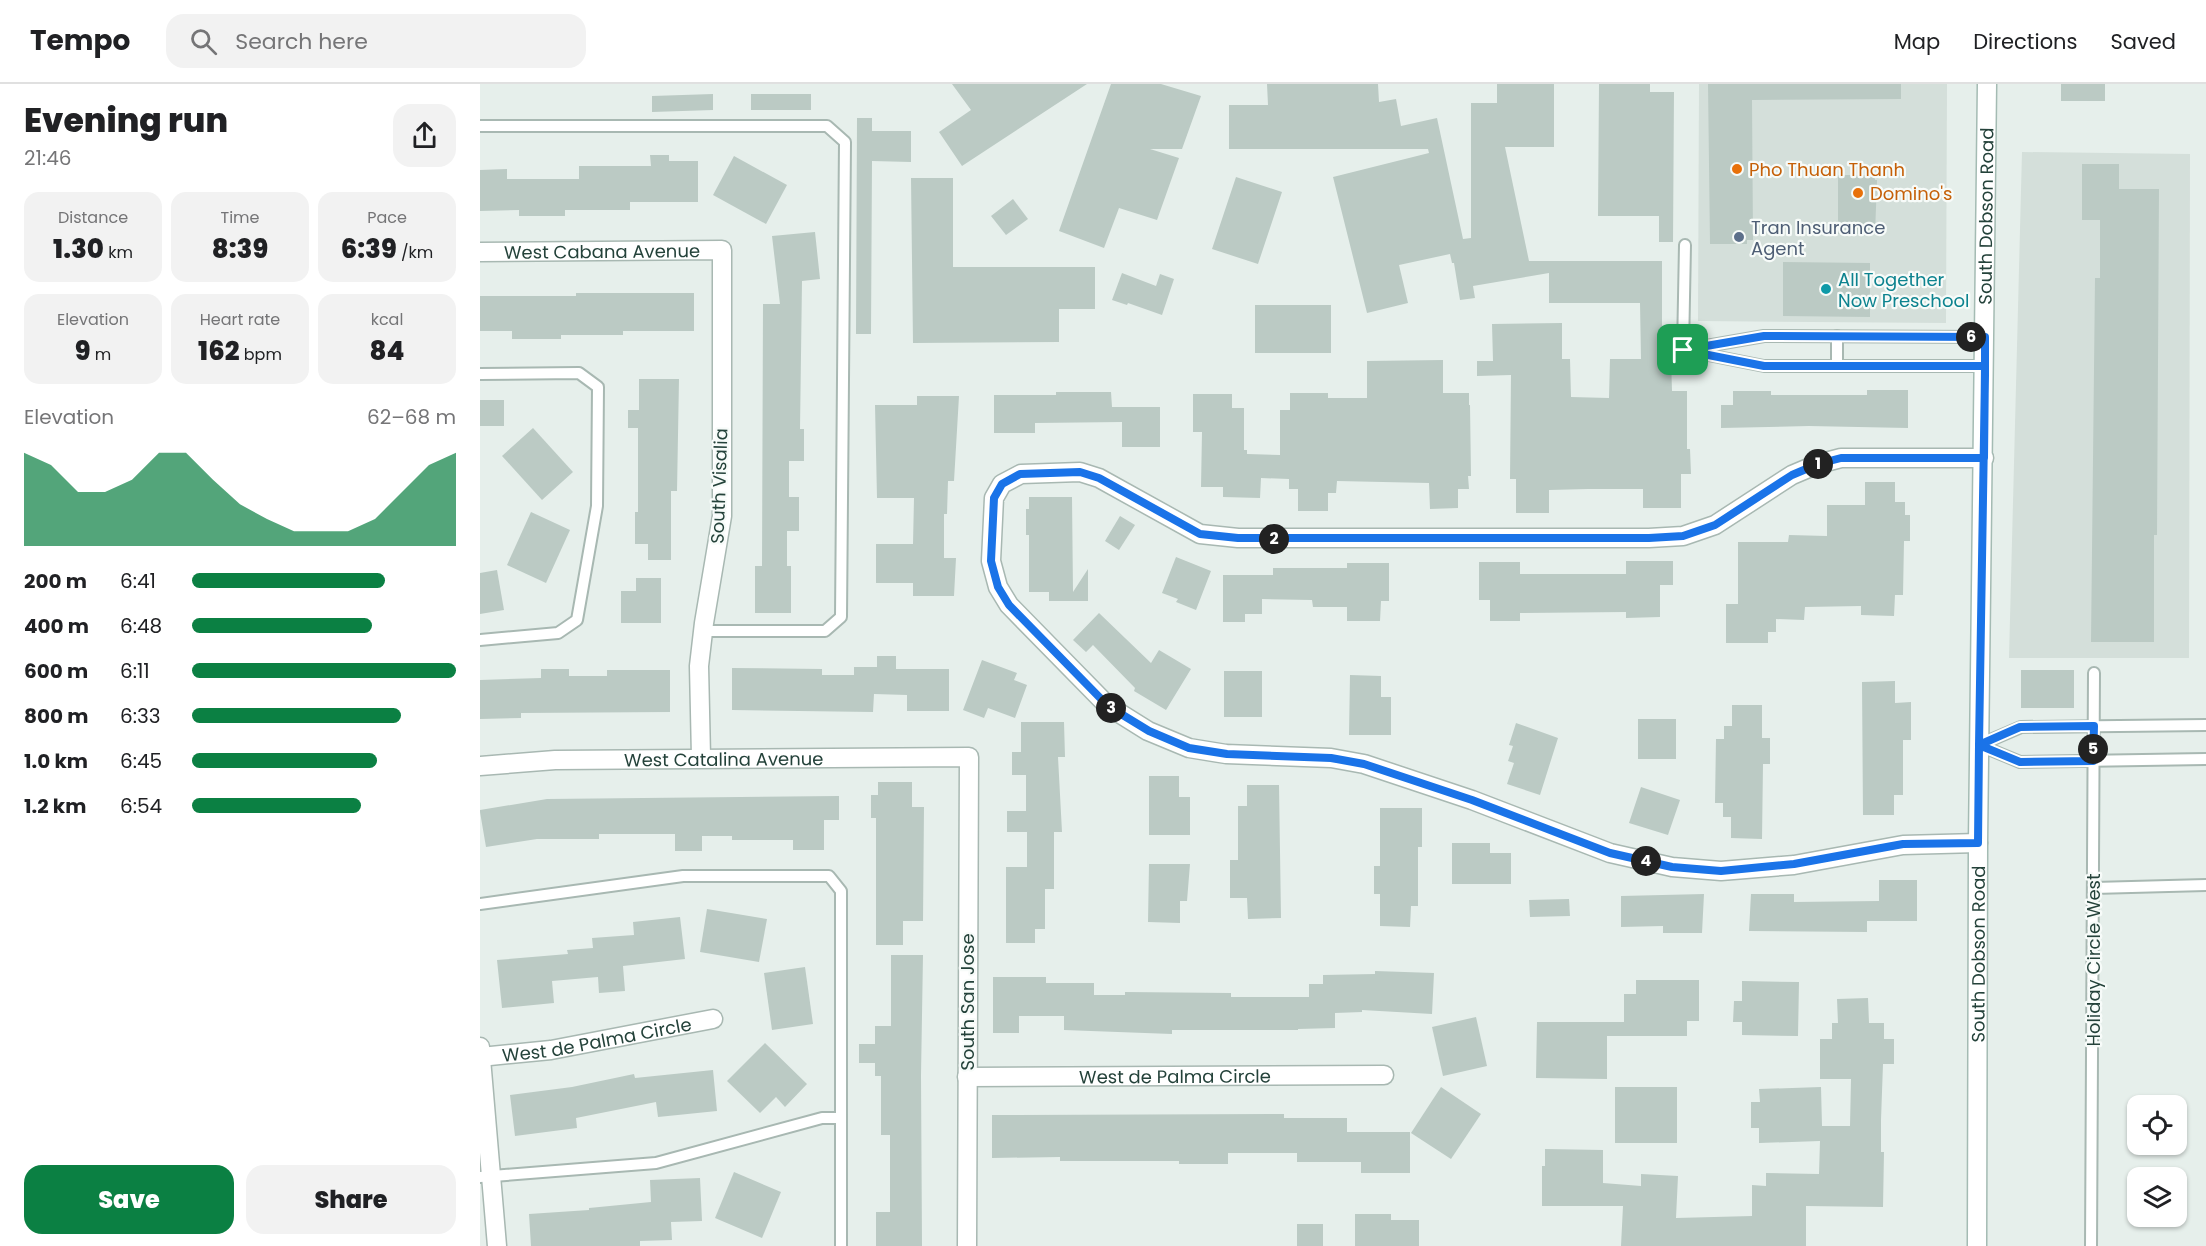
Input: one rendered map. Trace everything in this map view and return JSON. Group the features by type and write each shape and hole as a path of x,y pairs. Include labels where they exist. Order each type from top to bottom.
{"street":[{"name":"South Dobson Road","path":"1977,1246 1978,843 1987,84"},
{"name":"South Visalia","path":"702,758 699,666 722,516 722,250"},
{"name":"West Cabana Avenue","path":"480,252 722,250"},
{"path":"1978,843 1903,844 1794,864 1721,871 1672,867 1610,853 1472,800 1364,764 1331,758 1227,754 1189,748 1149,731 1108,706 1009,605 998,587 991,561 994,498 1002,484 1020,474 1080,472 1099,478 1200,534 1272,539 1600,538 1683,536 1715,525 1792,475 1818,464 1841,458 1984,458"},
{"name":"West Catalina Avenue","path":"480,766 555,760 969,758"},
{"name":"South San Jose","path":"967,1246 969,758"},
{"name":"West de Palma Circle","path":"480,1054 551,1050 713,1019"},
{"path":"480,1054 486,1176 497,1246"},
{"name":"West de Palma Circle","path":"967,1077 1384,1075"}],"lane":[{"path":"480,126 827,126 845,142 842,617 825,631 703,631"},
{"path":"1683,350 1685,245"},
{"path":"1683,350 1764,336 1985,337"},
{"path":"1837,336 1837,365"},
{"path":"1683,350 1764,366 1985,366"},
{"path":"480,374 579,373 598,387 597,506 577,620 558,633 480,640"},
{"name":"Holiday Circle West","path":"2091,1246 2094,673"},
{"path":"1979,745 2020,727 2206,725"},
{"path":"1979,745 2020,762 2206,759"},
{"path":"480,904 683,876 829,876 841,891 841,1246"},
{"path":"2094,888 2206,885"},
{"path":"486,1176 656,1163 822,1118 842,1118"}],"shaded area":[{"path":"1699,84 1947,84 1946,323 1698,321"},
{"path":"2022,152 2190,154 2189,658 2009,658"}],"building":[{"path":"952,84 1087,84 962,166 939,132 971,110"},
{"path":"1111,84 1161,84 1201,96 1182,149 1150,149 1179,158 1157,220 1119,208 1104,248 1059,231"},
{"path":"1267,84 1378,84 1379,102 1396,99 1401,126 1437,118 1463,239 1471,238 1471,103 1497,103 1497,84 1554,84 1554,147 1505,147 1529,261 1662,261 1664,359 1671,359 1672,391 1687,391 1687,449 1690,449 1691,474 1681,474 1681,508 1643,508 1643,489 1549,490 1549,513 1516,513 1516,479 1510,479 1511,375 1477,376 1477,361 1493,361 1492,324 1562,323 1562,359 1570,359 1571,397 1609,398 1610,359 1641,359 1640,303 1549,303 1549,273 1473,286 1475,298 1460,300 1454,263 1452,263 1450,254 1399,265 1408,303 1367,313 1333,177 1429,153 1428,149 1229,149 1229,105 1268,105"},
{"path":"1599,84 1650,84 1650,92 1674,92 1673,242 1659,242 1659,216 1598,216"},
{"path":"1708,84 1901,84 1901,99 1752,100 1753,240 1747,240 1747,244 1710,244"},
{"path":"2061,84 2105,84 2105,101 2061,101"},
{"path":"713,94 713,110 652,112 652,96"},
{"path":"751,94 811,94 811,110 751,110"},
{"path":"857,118 872,118 872,131 911,131 911,162 872,161 871,334 856,334"},
{"path":"650,155 669,155 669,161 698,161 698,202 630,202 630,210 565,210 565,216 519,216 519,210 480,211 480,170 507,169 507,179 579,179 579,166 651,166"},
{"path":"734,156 787,185 766,224 713,195"},
{"path":"2082,164 2119,164 2119,189 2159,189 2157,535 2154,535 2154,642 2091,642 2095,278 2100,278 2100,220 2082,220"},
{"name":"Domino's","path":"1838,175 1875,175 1875,180 1877,180 1875,234 1838,234"},
{"path":"1236,177 1282,192 1258,264 1212,249"},
{"path":"911,178 953,178 953,267 1095,267 1095,309 1059,309 1059,342 913,343"},
{"path":"1013,199 1028,219 1006,235 991,216"},
{"path":"815,232 820,279 802,281 800,429 804,429 804,461 789,461 789,497 799,497 799,531 787,531 787,566 791,566 791,613 755,613 755,566 762,566 763,304 780,304 772,236"},
{"name":"All Together Now Preschool","path":"1783,262 1870,263 1870,317 1783,316"},
{"path":"1122,273 1156,286 1160,274 1174,279 1162,315 1112,300"},
{"path":"576,293 694,293 694,331 623,331 623,335 561,335 561,339 512,339 512,331 480,331 480,296 576,296"},
{"path":"1255,305 1331,305 1331,353 1255,353"},
{"path":"1443,360 1443,393 1469,393 1471,476 1468,476 1469,489 1458,489 1458,508 1430,509 1429,483 1337,481 1336,493 1328,493 1328,511 1298,511 1298,489 1289,489 1289,479 1261,478 1260,498 1223,497 1223,487 1201,487 1202,432 1193,432 1193,394 1232,394 1232,408 1244,408 1244,450 1247,450 1247,454 1280,455 1280,410 1290,410 1290,393 1328,393 1328,398 1367,398 1367,361"},
{"path":"639,379 679,379 677,491 671,491 671,560 648,560 648,544 635,544 635,512 638,512 638,428 628,428 628,410 639,410"},
{"path":"1867,390 1908,390 1908,428 1809,426 1721,428 1721,405 1733,405 1733,391 1771,391 1771,395 1867,395"},
{"path":"1056,392 1111,392 1112,407 1160,407 1160,447 1122,447 1122,422 1035,423 1035,433 994,433 994,395 1056,395"},
{"path":"917,396 959,396 954,481 948,481 947,514 944,514 944,558 956,558 954,596 913,596 913,583 876,583 876,544 913,544 914,498 877,498 875,405 917,405"},
{"path":"480,400 504,400 504,426 480,426"},
{"path":"533,428 573,472 542,500 502,456"},
{"path":"1865,482 1895,482 1895,502 1905,502 1905,515 1910,515 1910,541 1904,541 1903,595 1895,595 1894,616 1861,615 1861,606 1805,607 1804,620 1776,619 1776,632 1768,632 1768,643 1726,643 1726,604 1738,604 1738,542 1788,542 1789,535 1827,536 1827,505 1865,505"},
{"path":"1029,497 1072,497 1073,592 1088,569 1088,601 1049,601 1049,592 1029,592 1029,535 1026,535 1026,509 1029,509"},
{"path":"531,512 570,530 546,583 507,565"},
{"path":"1120,516 1135,525 1119,550 1105,541"},
{"path":"1176,557 1211,571 1196,610 1162,593"},
{"path":"1626,561 1673,561 1673,585 1660,585 1660,617 1626,618 1626,612 1520,613 1520,621 1490,621 1490,600 1479,600 1479,562 1520,562 1520,574 1626,574"},
{"path":"1347,563 1389,563 1389,601 1381,601 1380,621 1347,621 1347,607 1313,607 1312,600 1262,599 1262,614 1245,614 1245,622 1223,622 1223,575 1273,575 1273,568 1347,568"},
{"path":"497,570 504,610 480,614 480,573"},
{"path":"636,578 661,578 661,623 621,623 621,591 636,591"},
{"path":"1099,613 1151,663 1159,650 1191,669 1166,710 1134,691 1135,688 1093,645 1086,652 1073,640"},
{"path":"877,656 896,656 896,669 949,669 949,711 907,711 907,695 874,694 873,712 732,710 732,668 822,669 822,675 854,675 854,667 877,667"},
{"path":"982,660 1017,673 1014,680 1027,685 1015,718 988,708 984,718 963,710"},
{"path":"541,669 569,669 569,676 607,676 607,670 670,670 670,712 521,713 521,718 480,719 480,680 541,678"},
{"path":"2021,670 2074,670 2074,708 2021,708"},
{"path":"1224,671 1262,671 1262,717 1224,717"},
{"path":"1350,675 1381,676 1381,697 1391,697 1391,735 1349,735"},
{"path":"1895,681 1895,703 1911,702 1911,740 1903,740 1903,795 1894,795 1894,815 1863,815 1862,682"},
{"path":"1732,705 1762,705 1762,738 1770,738 1770,764 1763,764 1762,839 1731,838 1731,817 1723,817 1723,803 1715,803 1716,739 1724,739 1724,726 1732,726"},
{"path":"1638,719 1676,719 1676,759 1638,759"},
{"path":"1021,722 1064,722 1065,757 1058,757 1062,832 1054,832 1054,889 1045,889 1045,929 1035,929 1035,943 1006,943 1006,867 1027,867 1027,832 1007,832 1007,811 1026,811 1026,775 1012,775 1012,752 1021,752"},
{"path":"1516,723 1558,738 1540,795 1507,784 1514,763 1508,761 1513,746 1509,745"},
{"path":"1149,776 1179,776 1179,797 1190,797 1190,835 1149,835"},
{"path":"878,782 912,782 912,807 924,807 923,921 903,921 903,945 876,945 876,818 871,818 871,795 878,795"},
{"path":"1247,785 1279,785 1281,918 1248,919 1247,898 1230,898 1230,860 1238,860 1238,806 1247,806"},
{"path":"1641,787 1680,800 1668,835 1629,823"},
{"path":"839,796 839,820 824,820 824,850 793,850 793,840 732,840 732,836 702,836 702,851 675,851 675,834 599,834 599,839 537,839 486,847 480,812 480,810 547,799"},
{"path":"1380,808 1422,808 1422,847 1418,847 1418,906 1411,906 1410,927 1380,926 1380,894 1374,894 1374,866 1380,866"},
{"path":"1452,843 1490,843 1490,853 1511,853 1511,884 1452,884"},
{"path":"1149,864 1190,864 1187,901 1180,901 1180,923 1148,922"},
{"path":"1879,880 1917,880 1917,921 1867,921 1867,932 1749,931 1751,894 1794,894 1794,902 1879,901"},
{"path":"1704,894 1702,933 1663,933 1663,926 1621,927 1621,896"},
{"path":"1569,899 1570,916 1530,917 1529,900"},
{"path":"707,909 767,919 759,962 700,952"},
{"path":"680,917 685,959 623,966 625,991 599,993 598,977 552,981 554,1003 502,1008 497,960 568,954 567,950 593,948 592,938 634,935 633,922"},
{"path":"891,955 923,955 922,1246 876,1246 876,1212 890,1212 890,1135 881,1135 881,1076 875,1076 875,1063 859,1063 859,1044 875,1044 875,1026 891,1026"},
{"path":"805,967 813,1024 772,1030 764,973"},
{"path":"1375,971 1434,973 1432,1014 1362,1010 1362,1012 1335,1013 1335,1028 1172,1030 1172,1034 1064,1030 1064,1016 1019,1016 1019,1033 993,1033 993,977 1046,977 1046,983 1094,983 1094,995 1125,995 1125,992 1231,993 1231,997 1309,997 1309,984 1323,984 1323,975 1375,974"},
{"path":"1636,980 1699,980 1699,1021 1687,1021 1687,1036 1607,1036 1607,1079 1536,1078 1537,1022 1624,1022 1624,994 1636,994"},
{"path":"1742,981 1799,982 1798,1036 1742,1035 1742,1022 1733,1022 1734,1001 1742,1001"},
{"path":"1868,998 1869,1023 1884,1023 1884,1039 1894,1039 1894,1064 1883,1064 1881,1152 1884,1152 1883,1207 1806,1206 1806,1246 1621,1246 1623,1206 1542,1206 1542,1166 1545,1166 1545,1149 1603,1150 1603,1183 1641,1186 1641,1174 1678,1176 1676,1218 1752,1216 1752,1185 1766,1186 1766,1173 1819,1174 1820,1141 1759,1143 1759,1128 1751,1128 1751,1102 1760,1102 1759,1089 1821,1087 1822,1126 1850,1126 1851,1079 1820,1079 1820,1039 1832,1039 1832,1023 1838,1023 1837,999"},
{"path":"1476,1017 1487,1066 1443,1076 1432,1027"},
{"path":"765,1043 807,1084 785,1107 776,1097 760,1113 727,1081"},
{"path":"713,1070 717,1111 658,1117 656,1102 576,1118 577,1128 515,1136 510,1095 572,1087 634,1074 635,1078"},
{"path":"1441,1087 1481,1114 1451,1159 1411,1133"},
{"path":"1615,1087 1677,1087 1677,1143 1615,1143"},
{"path":"1284,1114 1284,1118 1347,1118 1347,1132 1410,1132 1410,1173 1361,1173 1361,1162 1297,1162 1297,1153 1228,1153 1228,1164 1179,1164 1179,1161 1060,1161 1060,1157 992,1158 992,1115"},
{"path":"734,1172 781,1192 762,1238 715,1218"},
{"path":"700,1178 702,1221 671,1222 672,1240 640,1241 640,1246 531,1246 529,1214 589,1210 589,1208 651,1202 650,1180"},
{"path":"1355,1214 1391,1214 1391,1220 1419,1220 1419,1246 1355,1246"},
{"path":"1297,1224 1323,1224 1323,1246 1297,1246"}],"place":[{"name":"Pho Thuan Thanh","path":"1737,169"},
{"name":"Domino's","path":"1858,193"},
{"name":"Tran Insurance Agent","path":"1739,237"},
{"name":"All Together Now Preschool","path":"1826,289"}],"route":[{"path":"1683,350 1764,336 1985,337 1985,366 1985,375 1984,458 1979,745 2020,727 2094,726 2093,761 2020,762 1979,745 1978,843 1903,844 1794,864 1721,871 1672,867 1610,853 1472,800 1364,764 1331,758 1227,754 1189,748 1149,731 1108,706 1009,605 998,587 991,561 994,498 1002,484 1020,474 1080,472 1099,478 1200,534 1238,538 1649,538 1683,536 1715,525 1792,475 1818,464 1841,458 1984,458 1985,366 1764,366 1683,350"}]}
